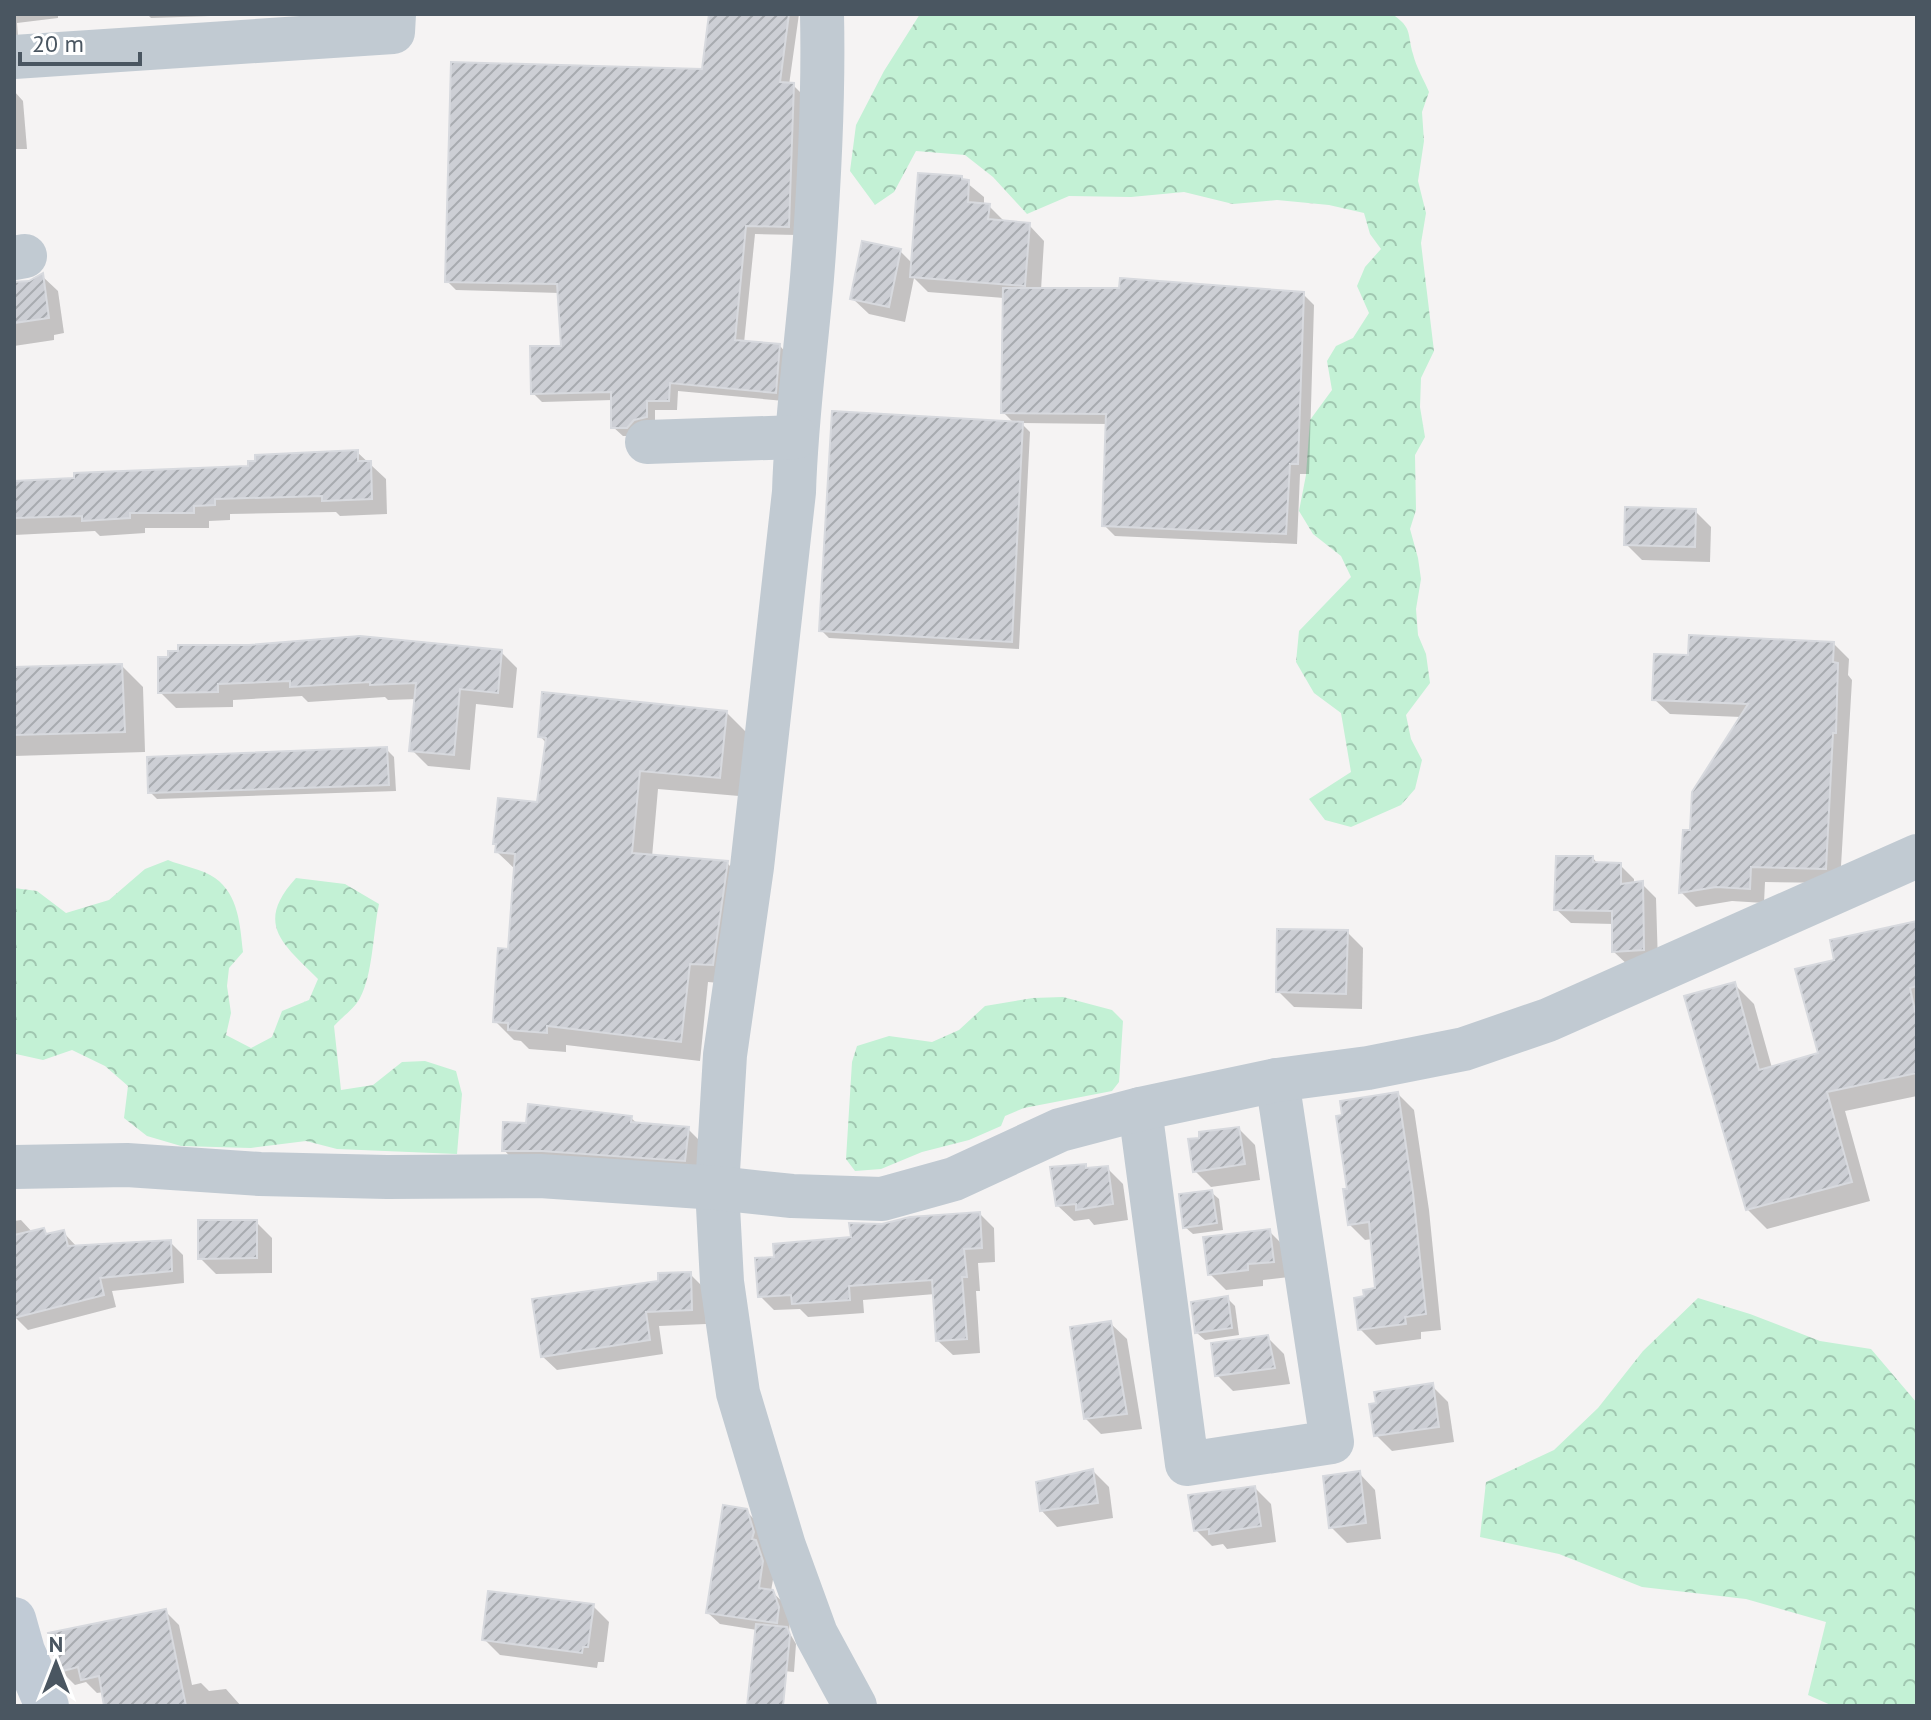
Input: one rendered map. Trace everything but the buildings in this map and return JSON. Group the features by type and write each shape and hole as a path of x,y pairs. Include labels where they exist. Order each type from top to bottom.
{"main road":[{"path":"14,1619 23,1651 47,1706"}],"street":[{"path":"14,57 393,32 394,14"},
{"path":"822,14 824,73 813,263 796,437 794,492 775,680 725,1055 717,1188 722,1282 738,1393 784,1546 816,1634 855,1706"},
{"path":"647,442 796,437"},
{"path":"14,1167 127,1165 260,1174 540,1176 792,1196 882,1199 954,1179 1060,1130 1140,1109 1277,1080 1368,1068 1464,1049 1548,1020 1917,856"},
{"path":"1140,1109 1187,1464 1332,1442 1277,1080"}],"green space":[{"path":"920,14 1392,14 1406,28 1414,59 1429,92 1422,112 1424,141 1418,181 1426,213 1421,243 1434,351 1421,378 1420,407 1425,437 1415,455 1416,510 1410,529 1421,579 1416,609 1418,635 1426,654 1430,683 1406,715 1411,739 1422,760 1415,789 1401,805 1351,827 1325,820 1309,799 1351,772 1341,713 1314,693 1296,662 1299,631 1351,577 1341,556 1313,534 1299,511 1306,475 1310,420 1332,390 1327,361 1336,346 1353,338 1369,313 1357,286 1365,267 1381,249 1370,234 1364,213 1329,205 1277,200 1233,204 1184,192 1131,197 1069,196 1027,214 993,177 965,155 916,151 894,192 875,205 850,171 856,125 884,71"},
{"path":"168,860 215,878 234,902 243,952 229,968 227,986 231,1013 226,1035 251,1048 272,1037 282,1011 309,1000 318,979 285,944 275,921 283,894 296,878 345,884 379,904 364,988 355,1005 334,1026 341,1090 373,1085 402,1062 425,1061 456,1071 462,1094 457,1154 337,1149 306,1141 251,1148 181,1146 147,1136 124,1118 128,1086 105,1066 72,1050 43,1060 16,1054 14,888 37,891 66,913 109,900 145,869"},
{"path":"1063,997 1112,1010 1123,1021 1119,1082 1112,1091 1024,1108 1005,1116 1001,1126 969,1140 922,1152 881,1169 855,1171 846,1159 852,1062 857,1046 889,1036 932,1042 959,1030 985,1006 1033,998"},
{"path":"1698,1298 1820,1341 1871,1349 1917,1403 1917,1706 1833,1706 1808,1695 1826,1622 1746,1599 1642,1587 1559,1554 1480,1537 1486,1482 1554,1450 1598,1408 1643,1351"}]}
